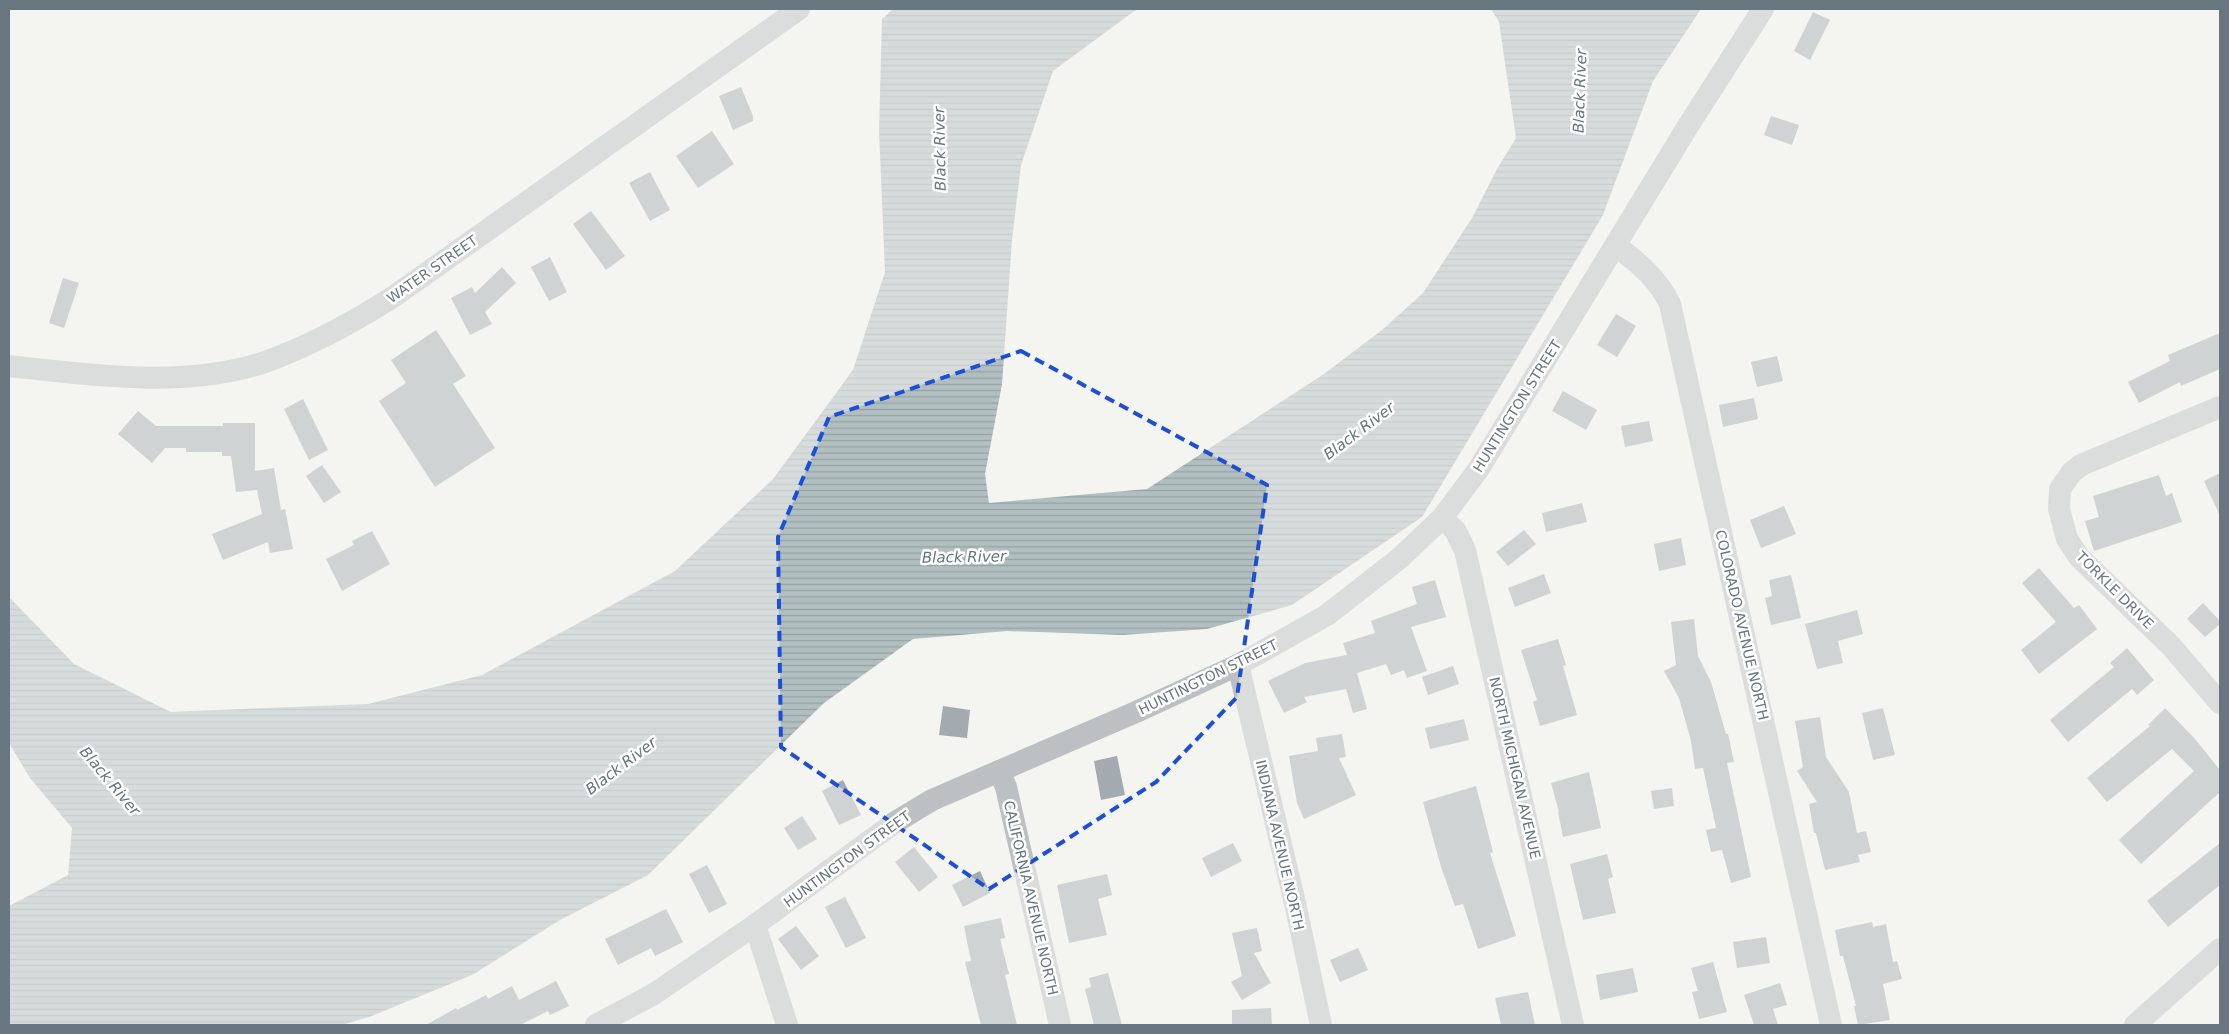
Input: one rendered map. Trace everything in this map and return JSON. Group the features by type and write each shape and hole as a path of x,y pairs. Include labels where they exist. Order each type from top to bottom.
{"street":[{"name":"WATER STREET","path":"9,366 126,377 191,376 264,362 340,330 393,297 799,9"},
{"name":"HUNTINGTON STREET","path":"596,1025 654,994 755,925 894,823 932,800 1136,712 1238,665 1327,615 1400,558 1442,518 1478,470 1688,126 1763,9"},
{"name":"COLORADO AVENUE NORTH","path":"1616,246 1635,260 1652,278 1663,290 1670,304 1831,1025"},
{"name":"TORKLE DRIVE","path":"2220,408 2081,465 2072,472 2060,489 2059,509 2067,539 2079,557 2171,646 2220,703"},
{"name":"NORTH MICHIGAN AVENUE","path":"1442,518 1454,530 1465,550 1573,1025"},
{"name":"INDIANA AVENUE NORTH","path":"1238,665 1295,903 1321,1025"},
{"name":"CALIFORNIA AVENUE NORTH","path":"999,772 1006,787 1060,1025"},
{"path":"755,925 787,1025"},
{"path":"2135,1025 2220,949"}],"highlighted area":[{"path":"1021,351 1267,485 1237,697 1156,782 989,889 781,747 778,537 829,417"}],"water":[{"name":"Black River","path":"893,9 1137,9 1053,71 1021,165 1012,240 1002,384 985,474 989,503 1147,489 1324,374 1382,330 1423,293 1472,218 1497,169 1516,138 1499,22 1491,9 1701,9 1653,81 1603,215 1422,517 1292,605 1207,629 1123,635 1007,631 913,639 824,703 648,875 560,920 472,975 369,1017 342,1025 9,1025 9,906 68,875 72,828 30,778 9,743 9,597 74,664 171,712 368,704 482,675 675,571 773,479 853,370 885,272 879,131 882,19"}],"building":[{"path":"1813,12 1830,20 1810,60 1794,51"},
{"path":"741,87 753,116 753,121 733,130 719,96"},
{"path":"1771,116 1799,125 1792,145 1764,135"},
{"path":"712,131 734,164 698,188 676,156"},
{"path":"650,172 670,210 650,221 629,183"},
{"path":"591,211 625,256 606,270 573,224"},
{"path":"550,257 567,292 549,301 531,267"},
{"path":"502,267 516,283 485,312 492,324 470,335 451,298 472,287 475,293"},
{"path":"63,278 79,283 64,328 49,323"},
{"path":"1616,314 1636,326 1617,357 1597,345"},
{"path":"436,330 466,376 453,384 495,448 435,487 379,401 406,383 391,360"},
{"path":"2220,333 2220,369 2181,386 2180,382 2139,403 2128,382 2170,361 2168,355"},
{"path":"1777,356 1783,381 1757,387 1751,362"},
{"path":"1563,391 1597,410 1586,430 1552,411"},
{"path":"1754,398 1758,419 1723,427 1719,405"},
{"path":"303,399 328,450 309,460 284,409"},
{"path":"138,411 156,426 223,426 223,423 255,423 255,471 274,468 281,510 285,509 293,549 270,553 268,542 223,560 212,534 262,514 257,490 236,492 231,456 222,456 222,452 186,452 186,448 165,448 152,463 118,434"},
{"path":"1649,421 1653,441 1625,447 1621,426"},
{"path":"322,465 341,492 324,503 306,476"},
{"path":"2220,473 2220,516 2204,481"},
{"path":"2159,475 2166,496 2172,493 2182,522 2094,551 2085,521 2099,517 2093,496"},
{"path":"1582,503 1587,522 1546,532 1542,513"},
{"path":"1784,506 1796,534 1761,548 1750,520"},
{"path":"1524,530 1536,544 1508,566 1496,552"},
{"path":"372,531 390,564 342,591 326,559 354,545 352,541"},
{"path":"1681,538 1686,565 1659,571 1654,544"},
{"path":"2039,568 2074,608 2079,605 2097,629 2039,674 2021,650 2056,622 2022,583"},
{"path":"1544,574 1551,593 1515,607 1508,588"},
{"path":"1791,575 1801,618 1771,625 1765,598 1772,596 1769,580"},
{"path":"1435,580 1446,617 1411,627 1427,671 1407,678 1404,670 1391,675 1386,664 1357,673 1367,709 1353,713 1346,689 1304,697 1307,702 1284,713 1268,681 1305,663 1347,655 1343,643 1375,633 1371,621 1417,604 1412,587"},
{"path":"2203,603 2220,621 2220,624 2205,637 2187,619"},
{"path":"1857,610 1863,634 1838,641 1843,663 1817,669 1805,624"},
{"path":"1694,619 1698,656 1711,682 1726,734 1728,734 1734,762 1727,763 1751,877 1731,883 1722,850 1711,852 1706,830 1716,828 1703,768 1695,769 1691,741 1679,698 1664,671 1676,665 1671,622"},
{"path":"1558,639 1566,665 1563,666 1577,715 1540,726 1533,702 1537,700 1521,650"},
{"path":"2127,648 2154,680 2137,695 2132,689 2068,742 2050,720 2114,667 2110,663"},
{"path":"1453,666 1459,684 1428,695 1422,677"},
{"path":"943,706 970,710 967,738 939,735"},
{"path":"1883,708 1895,755 1873,760 1862,713"},
{"path":"2165,708 2195,739 2220,770 2220,792 2141,864 2119,840 2194,771 2172,749 2107,802 2087,778 2150,726 2148,725"},
{"path":"1820,717 1826,757 1849,792 1857,833 1866,831 1871,852 1858,855 1860,862 1825,870 1816,833 1814,833 1809,804 1817,802 1797,771 1803,767 1795,721"},
{"path":"1464,719 1469,740 1430,749 1425,728"},
{"path":"1342,734 1346,757 1339,758 1356,795 1304,819 1297,803 1289,756 1318,751 1316,738"},
{"path":"1117,756 1125,795 1101,800 1094,761"},
{"path":"1589,772 1601,828 1563,837 1559,812 1551,783"},
{"path":"843,780 861,815 839,825 822,791"},
{"path":"1476,786 1493,852 1490,853 1516,936 1478,949 1463,904 1455,906 1441,867 1423,802"},
{"path":"1672,788 1674,806 1654,809 1651,791"},
{"path":"802,816 817,839 798,850 784,828"},
{"path":"1233,843 1242,861 1211,877 1202,858"},
{"path":"2220,843 2220,885 2168,927 2147,901"},
{"path":"914,847 938,877 919,892 895,862"},
{"path":"1607,854 1613,877 1608,879 1616,913 1583,920 1570,864"},
{"path":"707,865 727,904 709,913 689,874"},
{"path":"980,871 990,893 963,907 952,885"},
{"path":"1107,874 1112,895 1098,899 1107,935 1069,943 1057,885"},
{"path":"845,897 866,938 846,948 825,907"},
{"path":"666,909 683,942 655,956 651,948 618,965 605,939"},
{"path":"1001,918 1005,938 1000,939 1009,974 1005,975 1017,1025 981,1025 965,962 971,961 964,926"},
{"path":"1872,922 1873,927 1886,924 1893,962 1897,961 1902,979 1883,984 1890,1020 1858,1025 1854,1006 1856,1006 1843,956 1840,956 1835,930"},
{"path":"796,926 819,956 801,970 778,939"},
{"path":"1257,928 1262,951 1254,953 1271,983 1242,1000 1231,982 1242,976 1232,933"},
{"path":"1766,937 1770,963 1737,968 1733,942"},
{"path":"1358,948 1368,970 1340,982 1330,960"},
{"path":"1713,962 1727,1012 1699,1019 1692,992 1698,991 1691,968"},
{"path":"1633,968 1638,992 1600,1000 1596,975"},
{"path":"1108,973 1122,1025 1094,1025 1085,989 1091,987 1089,978"},
{"path":"556,981 569,1006 550,1015 548,1011 520,1025 426,1025 456,1008 457,1010 486,995 488,999 512,986 519,1000"},
{"path":"1780,983 1787,1005 1773,1009 1778,1025 1754,1025 1744,995"},
{"path":"1528,992 1535,1025 1501,1025 1495,998"},
{"path":"1271,1008 1272,1025 1232,1025 1232,1010"}]}
